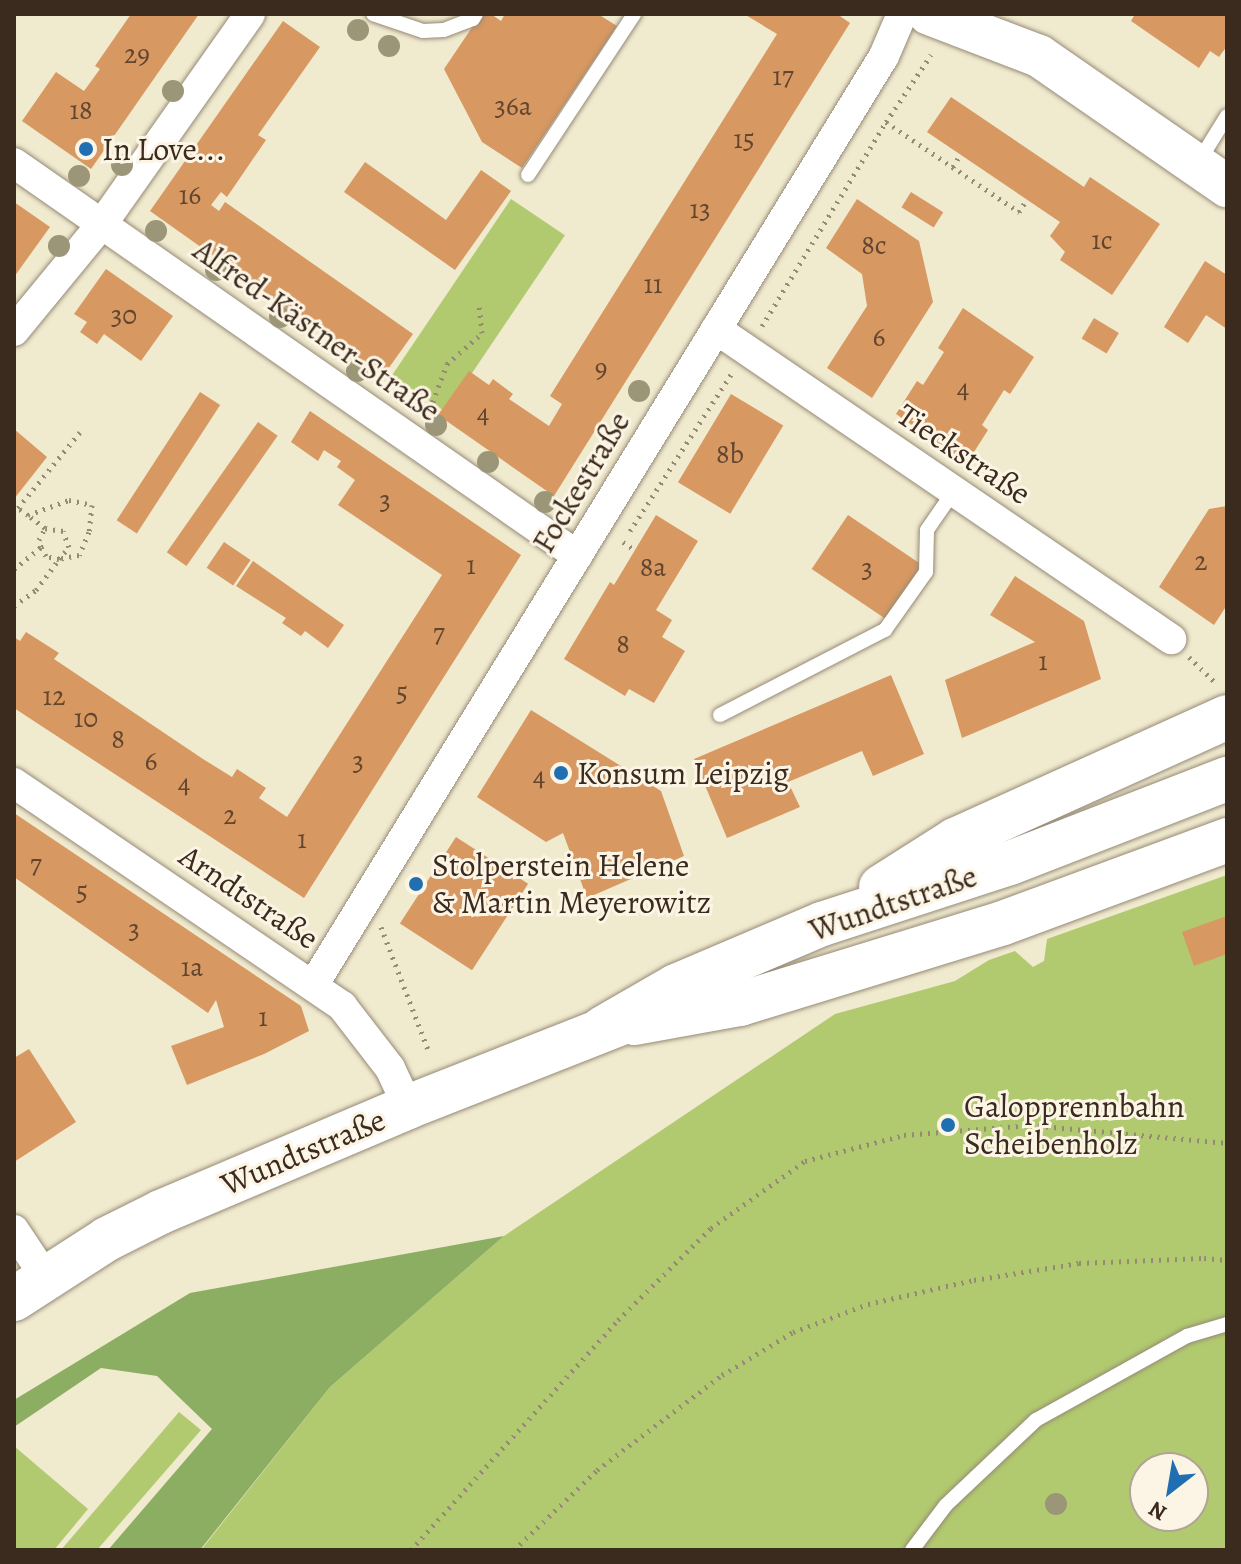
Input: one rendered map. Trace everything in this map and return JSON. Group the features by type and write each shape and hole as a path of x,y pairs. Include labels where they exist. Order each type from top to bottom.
{"main road":[{"path":"929,14 1039,56 1212,175"},
{"path":"1007,14 1039,56"},
{"path":"822,924 955,840 1227,717"},
{"name":"Wundtstraße","path":"603,1028 676,986 822,924 1010,863 1227,779"},
{"path":"603,1028 740,1004 1003,923 1227,840"},
{"name":"Wundtstraße","path":"30,1288 107,1239 161,1212 603,1028 686,1004 870,931 1010,863"}],"street":[{"path":"14,331 102,224 250,14"},
{"name":"Fockestraße","path":"314,984 884,56 902,14"},
{"name":"Alfred-Kästner-Straße","path":"14,163 578,556"},
{"name":"Tieckstraße","path":"716,329 1171,639"},
{"name":"Arndtstraße","path":"14,783 314,984 342,1006 390,1068 408,1107"},
{"path":"14,1230 30,1288"}],"lane":[{"path":"373,14 423,31 444,30 473,19 476,14"},
{"path":"528,175 634,14"},
{"path":"1212,175 1227,116"},
{"path":"720,715 885,630 926,572 927,530 954,491"},
{"path":"912,1550 946,1505 1036,1420 1187,1336 1227,1324"}],"path":[{"path":"614,554 748,350 886,122 931,55"},
{"path":"886,122 1019,212 1027,199"},
{"path":"953,167 960,155"},
{"path":"412,441 429,413 447,364 482,333 479,302"},
{"path":"14,606 36,590 69,547 63,531 45,528 18,508 80,432"},
{"path":"28,515 69,500 92,505 89,532 79,555 59,559 46,556 39,540 45,528"},
{"path":"623,542 635,550"},
{"path":"14,569 41,547"},
{"path":"381,919 429,1052"},
{"path":"411,1550 607,1331 659,1279 711,1228 805,1161 904,1135 1030,1125 1227,1143"},
{"path":"514,1550 597,1470 722,1375 793,1332 868,1304 974,1280 1079,1263 1227,1260"}],"green space":[{"path":"511,199 565,235 446,412 392,376"},
{"name":"Galopprennbahn Scheibenholz","path":"1227,875 1227,1550 201,1550 330,1387 504,1236 835,1014 955,981 989,960 1015,951 1033,967 1044,961 1047,939"},
{"path":"504,1236 330,1387 200,1550 108,1550 212,1429 157,1376 101,1368 14,1427 14,1400 190,1293"},
{"path":"179,1412 201,1430 97,1550 61,1550"},
{"path":"14,1446 88,1509 54,1550 14,1550"}],"building":[{"path":"131,14 199,14 91,169 22,121 56,72 84,91 100,69 95,66"},
{"path":"481,14 491,14 501,21 505,14 598,14 617,26 522,168 482,142 444,69"},
{"path":"744,14 837,14 850,23 554,496 438,415 469,371 489,385 493,379 513,394 509,399 549,426 562,404 550,396 777,34"},
{"path":"1135,14 1227,14 1227,46 1219,57 1210,51 1199,68 1131,21"},
{"path":"283,21 320,47 258,135 266,140 227,197 221,192 211,205 219,211 225,202 413,334 383,376 150,211"},
{"path":"951,97 1084,187 1090,177 1160,224 1112,295 1060,260 1065,252 1050,236 1060,222 927,132"},
{"path":"365,162 446,220 481,170 511,191 455,270 344,192"},
{"path":"911,192 943,212 934,227 901,207"},
{"path":"857,199 919,241 933,302 872,398 827,368 867,306 862,274 826,248"},
{"path":"14,202 50,227 14,277"},
{"path":"1205,261 1227,275 1227,329 1206,315 1188,343 1164,327"},
{"path":"106,269 173,316 141,361 104,334 97,344 80,332 87,322 74,314"},
{"path":"963,308 1034,357 1010,394 1004,390 982,425 988,430 967,463 896,414 917,381 923,385 944,352 938,348"},
{"path":"1094,318 1119,333 1106,354 1082,339"},
{"path":"200,392 220,405 137,533 117,520"},
{"path":"731,394 783,425 730,514 678,482"},
{"path":"310,411 521,555 304,898 14,708 14,637 20,641 26,632 59,653 54,659 203,759 232,777 237,769 266,788 259,798 287,817 442,575 338,505 355,480 337,467 341,461 324,450 318,461 291,442"},
{"path":"258,422 278,436 186,566 167,552"},
{"path":"14,429 47,457 14,499"},
{"path":"1227,506 1227,605 1214,625 1159,587 1209,509"},
{"path":"656,515 698,541 656,610 672,620 662,637 685,651 654,703 629,689 625,696 564,659 610,582 614,585"},
{"path":"848,515 922,565 885,619 812,569"},
{"path":"224,542 251,560 233,586 207,568"},
{"path":"253,561 344,625 328,648 305,631 301,636 282,623 286,618 236,586"},
{"path":"1015,576 1084,621 1101,679 962,738 945,680 1035,642 990,615"},
{"path":"891,675 924,754 873,776 862,751 788,782 800,807 727,838 694,759"},
{"name":"Konsum Leipzig","path":"531,710 661,791 684,856 587,898 563,833 546,842 477,797"},
{"path":"14,813 301,1006 309,1031 264,1054 187,1085 171,1046 224,1027 216,1000 208,1013 14,877"},
{"path":"456,837 528,884 472,970 400,923"},
{"path":"1227,916 1227,954 1194,966 1182,932"},
{"path":"29,1049 76,1122 14,1162 14,1058"}],"place":[{"name":"In Love...","path":"86,149"},
{"name":"Konsum Leipzig","path":"561,773"},
{"name":"Stolperstein Helene & Martin Meyerowitz","path":"416,884"},
{"name":"Galopprennbahn Scheibenholz","path":"948,1125"}]}
